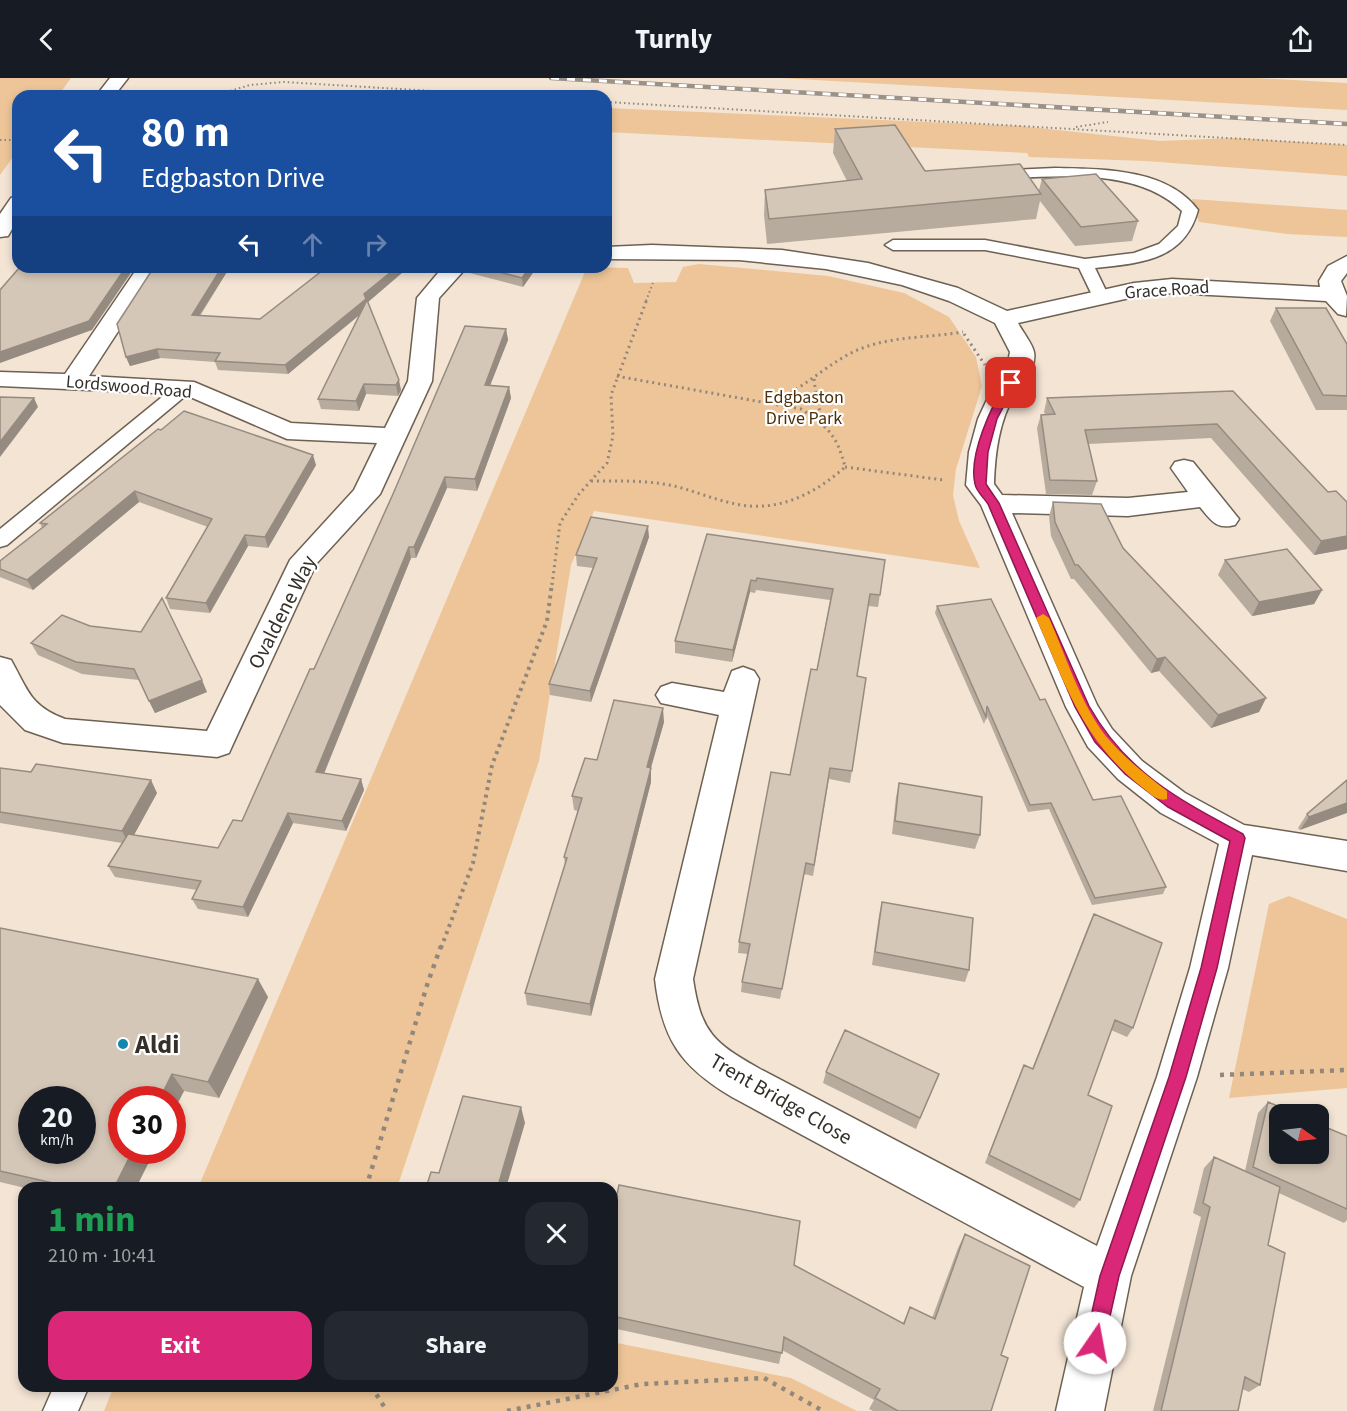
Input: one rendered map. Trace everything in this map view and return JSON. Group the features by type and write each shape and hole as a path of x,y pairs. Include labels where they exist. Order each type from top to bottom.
{"street":[{"path":"110,90 119,78"},
{"path":"612,253 662,259 715,250 770,255 900,278 951,293 1004,319 1022,352 1018,373 1004,393 991,419 982,452 987,494 1082,707 1100,738 1130,770 1173,803 1238,838 1347,856"},
{"path":"1340,302 1330,281 1336,271 1347,263"},
{"path":"73,381 144,273"},
{"name":"Ovaldene Way","path":"0,668 14,701 36,721 63,731 216,744 304,560 366,494 420,381 428,298 449,273"},
{"name":"Grace Road","path":"1004,319 1134,290 1172,286 1340,302"},
{"name":"Lordswood Road","path":"0,379 184,388 194,390 287,431 394,436"},
{"path":"1184,468 1225,519"},
{"path":"987,494 1120,508 1172,506 1207,497"},
{"name":"Trent Bridge Close","path":"672,695 740,692 674,980 677,1008 688,1038 713,1064 746,1083 1109,1276"},
{"path":"1080,1411 1109,1276 1177,1077 1209,968 1238,838"}],"lane":[{"path":"892,245 986,245 1085,264 1155,252 1173,243 1188,225 1190,210 1181,198 1141,182 1061,172 1011,174"},
{"path":"1085,264 1101,297"},
{"path":"0,540 184,388"},
{"path":"60,1411 69,1392"}],"path":[{"path":"233,90 250,85 284,81 423,90"},
{"path":"612,102 1347,145"},
{"path":"1071,128 1108,122"},
{"path":"368,1182 428,982 473,864 492,765 547,621 560,523 607,463 614,436 611,395 616,376 662,259"},
{"path":"954,324 963,332 1004,393"},
{"path":"765,404 788,398 814,378 865,347 963,332"},
{"path":"616,376 801,409 827,426"},
{"path":"814,378 817,404 840,447 845,467"},
{"path":"591,481 642,480 679,487 745,506 786,503 827,485 845,467"},
{"path":"845,467 987,494"},
{"path":"1177,1077 1347,1070"},
{"path":"618,1389 642,1384 764,1378 823,1411"},
{"path":"375,1392 387,1411"},
{"path":"507,1411 602,1392"}],"green space":[{"path":"0,78 71,78 62,90 12,90 12,158 0,175"},
{"path":"780,78 1256,78 1347,83 1347,110"},
{"path":"612,108 1020,126 1160,141 1235,138 1347,145 1347,176 1146,161 1029,157 1027,153 612,132"},
{"path":"1192,199 1347,210 1347,237 1287,234 1199,222"},
{"name":"Edgbaston Drive Park","path":"699,264 828,276 904,293 949,317 976,357 982,386 956,469 953,495 959,521 980,568 594,511 571,565 539,761 399,1182 201,1182 584,273 612,273 612,268 628,268 634,283 676,282 683,267"},
{"path":"1289,896 1347,919 1347,1088 1229,1098 1269,904"},
{"path":"618,1343 791,1378 857,1411 104,1411 112,1392 618,1392"}],"building":[{"path":"895,125 925,171 1020,164 1041,194 769,219 765,190 862,179 835,129"},
{"path":"1096,174 1138,221 1081,227 1042,179"},
{"path":"15,273 122,273 89,321 0,352 0,290"},
{"path":"150,273 218,273 192,315 260,319 319,273 390,273 364,294 366,299 285,365 215,361 220,353 157,349 126,357 117,324"},
{"path":"503,273 526,273 522,278"},
{"path":"367,300 399,380 396,385 364,384 356,401 318,399"},
{"path":"1276,308 1326,308 1347,344 1347,396 1323,395"},
{"path":"465,326 506,329 485,385 509,387 475,479 445,477 414,547 409,547 316,772 361,779 342,821 288,813 243,907 192,899 201,881 108,866 128,834 218,848 233,820 242,821 310,669 314,669 393,494"},
{"path":"1233,391 1328,492 1336,491 1347,502 1347,536 1321,541 1217,424 1085,430 1097,481 1050,480 1041,415 1055,414 1047,398"},
{"path":"0,397 34,398 0,442"},
{"path":"184,411 313,455 265,537 245,535 206,603 166,598 212,519 135,491 27,580 0,569 0,561 47,524 40,523"},
{"path":"1053,502 1101,504 1123,548 1266,698 1218,715 1165,657 1157,659 1078,565 1075,565 1055,522"},
{"path":"591,517 648,526 590,691 549,684 597,558 576,555"},
{"path":"707,534 885,560 880,595 870,594 857,676 866,678 852,771 830,768 814,865 806,863 782,989 742,982 750,944 739,942 771,772 790,775 811,669 817,670 833,589 757,578 756,581 751,580 733,650 675,641"},
{"path":"1287,549 1322,590 1259,602 1225,560"},
{"path":"162,598 202,680 149,701 134,669 76,662 31,643 62,615 90,626 141,632"},
{"path":"991,599 1040,700 1045,699 1093,800 1121,796 1166,887 1095,898 1051,803 1030,805 987,706 986,717 937,606"},
{"path":"614,700 663,708 647,767 651,768 590,1004 525,993 567,858 564,857 582,798 572,796 585,758 597,760"},
{"path":"36,764 151,780 122,831 0,812 0,768 31,772"},
{"path":"1347,780 1347,803 1309,817 1307,814"},
{"path":"899,783 982,797 980,835 895,821"},
{"path":"882,902 973,918 969,970 875,952"},
{"path":"1094,914 1162,943 1133,1028 1115,1020 1088,1095 1112,1106 1080,1200 989,1155 1024,1065 1033,1069"},
{"name":"Aldi","path":"0,928 258,979 208,1082 172,1074 166,1086 108,1086 108,1164 126,1164 117,1182 49,1182 0,1171"},
{"path":"845,1030 939,1074 920,1118 826,1072"},
{"path":"463,1096 521,1107 499,1182 428,1182 431,1172 439,1173"},
{"path":"1268,1102 1273,1104 1269,1104 1269,1164 1329,1164 1329,1129 1347,1136 1347,1209 1253,1167"},
{"path":"1214,1157 1280,1187 1268,1245 1285,1253 1260,1385 1245,1377 1238,1411 1161,1411 1210,1207 1203,1203"},
{"path":"619,1185 800,1221 794,1265 904,1324 910,1307 935,1319 965,1234 1030,1266 1001,1355 1008,1358 991,1411 898,1411 875,1398 880,1389 784,1337 782,1353 618,1317"}],"railway":[{"path":"551,78 1347,124"}],"slow traffic":[{"path":"1043,618 1082,707 1100,738 1130,770 1162,795"}],"place":[{"name":"Aldi","path":"123,1044"}],"route":[{"path":"1011,383 991,419 982,452 980,485 994,503 1008,541 1082,707 1100,738 1130,770 1173,803 1238,838 1209,968 1177,1077 1109,1276 1095,1343"}]}
